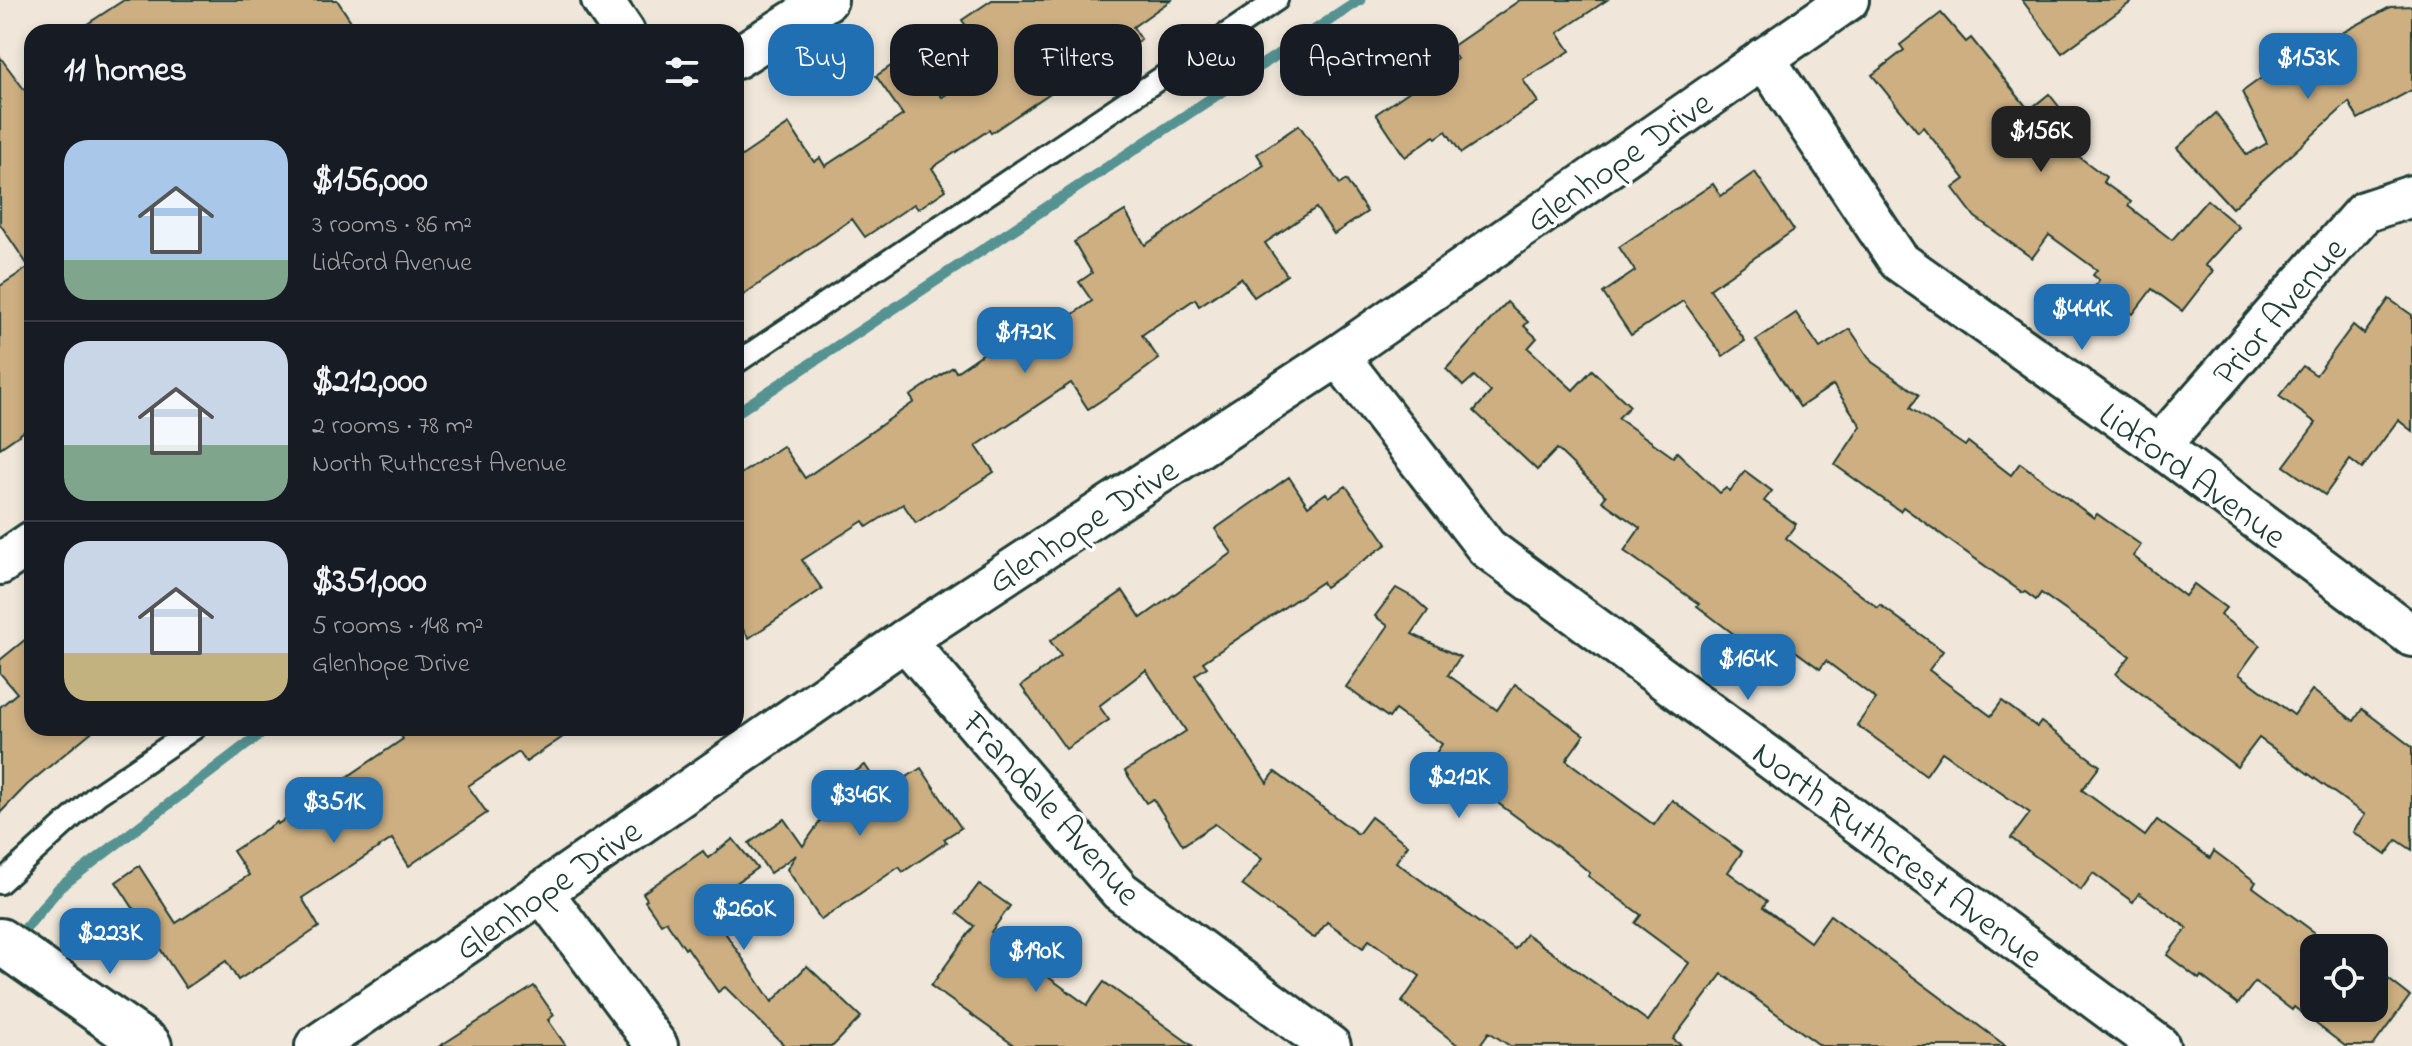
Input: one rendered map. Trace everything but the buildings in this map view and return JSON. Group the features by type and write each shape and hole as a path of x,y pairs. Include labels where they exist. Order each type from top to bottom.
{"street":[{"path":"602,0 618,24"},
{"path":"744,53 827,0"},
{"name":"Glenhope Drive","path":"316,1046 905,640 1338,356 1848,0"},
{"name":"Lidford Avenue","path":"1764,58 1899,261 2159,446 2412,636"},
{"name":"Prior Avenue","path":"2159,446 2364,212 2412,196"},
{"name":"North Ruthcrest Avenue","path":"1338,356 1487,548 2159,1046"},
{"path":"0,564 24,548"},
{"name":"Frandale Avenue","path":"905,640 1120,891 1330,1046"},
{"path":"542,892 657,1046"},
{"path":"15,952 149,1046"}],"lane":[{"path":"744,358 1277,0"},
{"path":"0,883 97,795 183,736"}],"waterway":[{"path":"744,408 1360,0"},
{"path":"15,941 59,888 258,736"}]}
